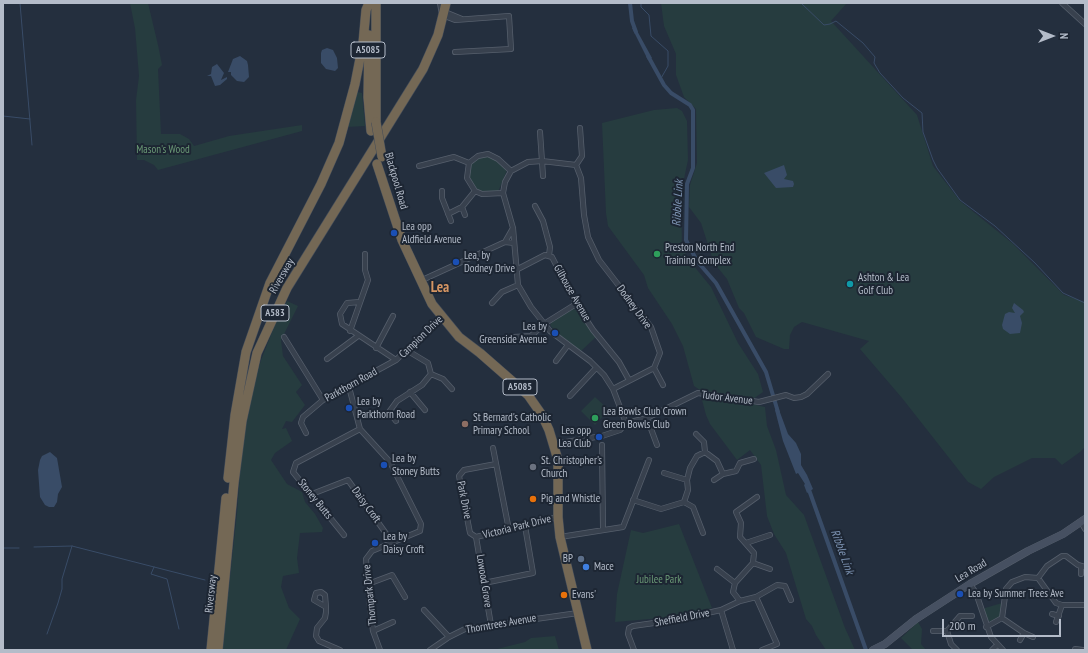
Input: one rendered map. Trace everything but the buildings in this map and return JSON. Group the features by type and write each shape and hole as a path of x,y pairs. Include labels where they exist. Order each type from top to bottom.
{"highway":[{"name":"Blackpool Road","path":"369,3 368,93 371,131 402,240 422,280 443,315 467,338 469,343 528,395 542,415 554,444 558,460 558,517 560,537 587,650"},
{"name":"Riversway","path":"211,650 235,415 246,352 270,283 321,184 339,143 355,84 363,43 366,10 369,3"},
{"name":"Blackpool Road","path":"376,3 376,122 380,161"},
{"name":"Riversway","path":"218,650 234,483 242,421 257,353 287,288 423,70 438,35 445,10"}],"street":[{"path":"440,3 441,12 445,10 456,20 509,16 511,49 455,52"},
{"path":"1062,3 1085,24"},
{"path":"580,128 582,156 576,165 542,161 528,162 511,171 505,182 503,193 513,228 518,285 530,307 550,332 604,375 613,389 626,423"},
{"path":"540,132 543,176"},
{"path":"503,193 482,194 475,191 467,178 469,163 478,156 488,154 498,158 511,171"},
{"path":"419,166 454,157 469,163"},
{"name":"Dodney Drive","path":"576,165 581,178 584,215 588,237 599,260 651,328 660,353 654,368"},
{"path":"442,191 442,198 451,221"},
{"path":"448,214 462,207 475,191"},
{"path":"535,206 543,221 550,247 549,256"},
{"path":"462,207 465,215"},
{"path":"505,242 513,228"},
{"path":"422,280 505,242 514,243"},
{"path":"350,330 368,280 365,270 365,254"},
{"name":"Gilhouse Avenue","path":"516,270 545,255 552,257 576,304 593,330 619,362 629,380"},
{"path":"492,303 502,292 518,285"},
{"path":"360,302 347,302 340,314 342,324 396,360"},
{"path":"514,336 531,336 544,324 576,304"},
{"name":"Campion Drive","path":"396,360 443,315"},
{"path":"376,348 393,316"},
{"path":"327,359 358,336"},
{"path":"284,337 323,400"},
{"path":"556,361 568,345"},
{"path":"408,350 428,363 431,374"},
{"name":"Parkthorn Road","path":"306,433 301,423 303,417 323,400 350,387 396,360"},
{"path":"570,396 596,368"},
{"path":"613,389 654,368 663,385"},
{"path":"431,374 443,379 452,389"},
{"path":"396,421 389,412 397,401 422,385 431,374"},
{"name":"Tudor Avenue","path":"554,444 602,436 620,430 626,423 647,418 698,393 759,402 786,395 794,398 801,397 807,394 828,374"},
{"path":"350,387 360,429"},
{"path":"410,392 425,410"},
{"path":"647,418 657,445"},
{"name":"Stoney Butts","path":"344,534 293,472 296,463 360,429"},
{"name":"Thornpark Drive","path":"360,429 390,462 421,524 420,531 372,551 366,559 373,631 380,650"},
{"path":"696,434 704,442 705,452 717,461 723,474"},
{"path":"602,445 603,529"},
{"path":"493,448 508,530"},
{"path":"684,502 688,490 687,480 690,468 697,456 705,452"},
{"path":"714,480 723,474 736,471 740,463 754,459"},
{"path":"560,537 603,529 623,528 649,460"},
{"name":"Park Drive","path":"476,537 470,533 459,476 464,470 496,464"},
{"path":"664,473 687,480"},
{"name":"Daisy Croft","path":"312,494 348,480 392,542"},
{"path":"740,601 733,592 735,583 753,563 754,553 740,537 741,522 736,512 757,497"},
{"path":"633,500 661,509 684,502 693,507 703,533"},
{"name":"Victoria Park Drive","path":"476,537 558,517"},
{"name":"Lea Road","path":"873,650 885,644 916,620 970,584 1028,551 1084,523"},
{"path":"484,583 533,573 525,526"},
{"path":"746,543 770,535"},
{"name":"Lowood Grove","path":"476,537 491,625"},
{"path":"1038,578 1047,566 1062,556 1066,556 1083,567 1081,574"},
{"path":"753,563 770,570"},
{"path":"717,569 735,583"},
{"path":"368,584 392,575 405,597"},
{"path":"986,627 1002,618 1005,609 1004,596 1006,589 1012,582 1025,577 1038,578"},
{"path":"1038,578 1056,603 1062,605 1085,605"},
{"path":"970,584 976,593 986,627 997,645 1004,650"},
{"name":"Sheffield Drive","path":"634,650 628,634 631,627 721,610 740,601 756,597 777,585 785,586 791,600"},
{"path":"756,597 777,644 762,650"},
{"path":"1056,622 1062,605"},
{"path":"326,607 325,618 317,628 316,636 319,640 340,650"},
{"path":"424,610 449,637"},
{"path":"721,610 733,650"},
{"name":"Thorntrees Avenue","path":"430,650 449,637 466,629 578,613"},
{"path":"1052,614 1059,616"},
{"path":"933,631 947,631 960,616 972,616"},
{"path":"1002,618 1024,633 1033,637"},
{"path":"373,631 393,622"},
{"path":"947,631 951,644 957,650"},
{"path":"1020,640 1024,633"},
{"path":"992,650 997,645"},
{"path":"1075,649 1083,650"}],"green space":[{"name":"Mason's Wood","path":"130,3 148,3 158,45 162,65 158,69 161,134 180,134 189,139 194,146 229,136 302,125 302,131 158,170 154,165 144,160 137,160 136,100 139,76 135,28"},
{"name":"Ashton & Lea Golf Club","path":"661,3 847,3 831,21 917,115 933,166 960,201 1012,243 1064,295 1085,302 1085,447 1080,452 1062,465 1055,458 1032,458 994,477 981,489 968,482 902,398 860,349 869,341 802,322 794,327 790,335 789,349 784,349 756,337 744,313 739,308 727,279 714,263 701,223 689,207 690,185 697,163 696,109 684,97 676,75 676,54 664,26"},
{"path":"357,92 362,93 365,126 347,127"},
{"name":"Preston North End Training Complex","path":"677,108 682,111 687,121 688,160 681,193 682,247 689,260 711,287 738,343 758,374 763,392 753,399 700,390 694,386 683,346 672,324 648,288 644,275 608,226 606,213 602,123 654,110"},
{"path":"488,156 495,158 507,170 498,192 482,192 475,189 469,179 470,167 473,161 479,157"},
{"path":"287,301 298,306 281,340 283,356 302,385 296,392 305,405 292,422 286,421 282,429 286,428 292,441 275,453 271,460 287,484 302,492 305,502 315,514 323,528 322,532 300,533 297,558 299,573 283,576 281,587 289,608 300,619 286,650 222,650 248,407 261,360 277,320"},
{"path":"573,309 576,310 596,337 581,351 558,334 550,325 552,322"},
{"path":"710,395 765,407 767,426 776,450 786,495 804,515 845,628 855,650 826,650 812,626 806,619 786,553 774,534 767,516 761,465 750,450 737,460 710,424 701,396"},
{"name":"Lea Bowls Club Crown Green Bowls Club","path":"595,397 609,410 595,425 581,411"},
{"name":"Jubilee Park","path":"679,524 712,608 673,617 615,622 617,594 631,530 643,533"},
{"path":"1002,603 1002,614 993,622 988,621 984,610 985,608"},
{"path":"918,622 922,629 921,644 926,650 913,650 901,638"},
{"path":"555,636 559,650 493,650 525,642 531,638"}],"water":[{"path":"635,27 652,58 648,60 632,28"},
{"path":"327,48 333,50 337,58 338,68 335,71 326,69 321,63 322,50"},
{"path":"240,56 247,61 248,65 249,77 244,82 237,81 231,75 231,72 228,72 233,59"},
{"path":"217,64 224,73 221,80 227,77 227,79 220,85 215,86 211,76 207,76 211,74 212,67"},
{"path":"784,165 787,175 784,179 793,181 793,187 776,188 764,173"},
{"path":"1014,303 1024,312 1020,316 1022,323 1020,333 1010,334 1003,329 1002,325 1005,314 1009,312 1015,313 1012,308"},
{"path":"778,407 788,434 796,443 801,454 801,465 813,489 807,493 805,484 798,473 796,474 783,441 775,410"},
{"path":"50,452 57,458 62,487 54,507 45,505 40,497 38,470 42,456"}],"waterway":[{"path":"20,3 32,145"},
{"name":"Ribble Link","path":"630,3 632,21 636,32"},
{"path":"641,3 641,7 649,15 651,36 668,51 668,66 660,80"},
{"path":"801,3 824,25 836,21 863,43 875,57 874,63 880,73 903,98 922,113 923,132 933,160 960,200 995,226 1035,263 1063,293 1085,303"},
{"name":"Ribble Link","path":"648,56 664,85 671,93 690,105 693,110 693,168 687,184 686,240 697,261 716,283 766,372 778,412"},
{"path":"3,116 30,119"},
{"name":"Ribble Link","path":"808,487 866,650"},
{"path":"34,547 72,546 205,580"},
{"path":"47,634 62,589 62,579 72,546"},
{"path":"3,548 19,548"},
{"path":"154,567 151,574 167,579 179,629"}],"place":[{"name":"Lea opp Aldfield Avenue","path":"394,233"},
{"name":"Preston North End Training Complex","path":"657,254"},
{"name":"Lea, by Dodney Drive","path":"456,262"},
{"name":"Ashton & Lea Golf Club","path":"850,284"},
{"name":"Lea by Greenside Avenue","path":"555,333"},
{"name":"Lea by Parkthorn Road","path":"349,408"},
{"name":"Lea Bowls Club Crown Green Bowls Club","path":"595,418"},
{"name":"St Bernard's Catholic Primary School","path":"465,424"},
{"name":"Lea opp Lea Club","path":"599,437"},
{"name":"Lea by Stoney Butts","path":"384,465"},
{"name":"St. Christopher's Church","path":"533,467"},
{"name":"Pig and Whistle","path":"533,499"},
{"name":"Lea by Daisy Croft","path":"375,543"},
{"name":"BP","path":"581,559"},
{"name":"Mace","path":"586,567"},
{"name":"Lea by Summer Trees Ave","path":"960,594"},
{"name":"Evans'","path":"564,595"}],"district":[{"name":"Lea","path":"440,288"}]}
